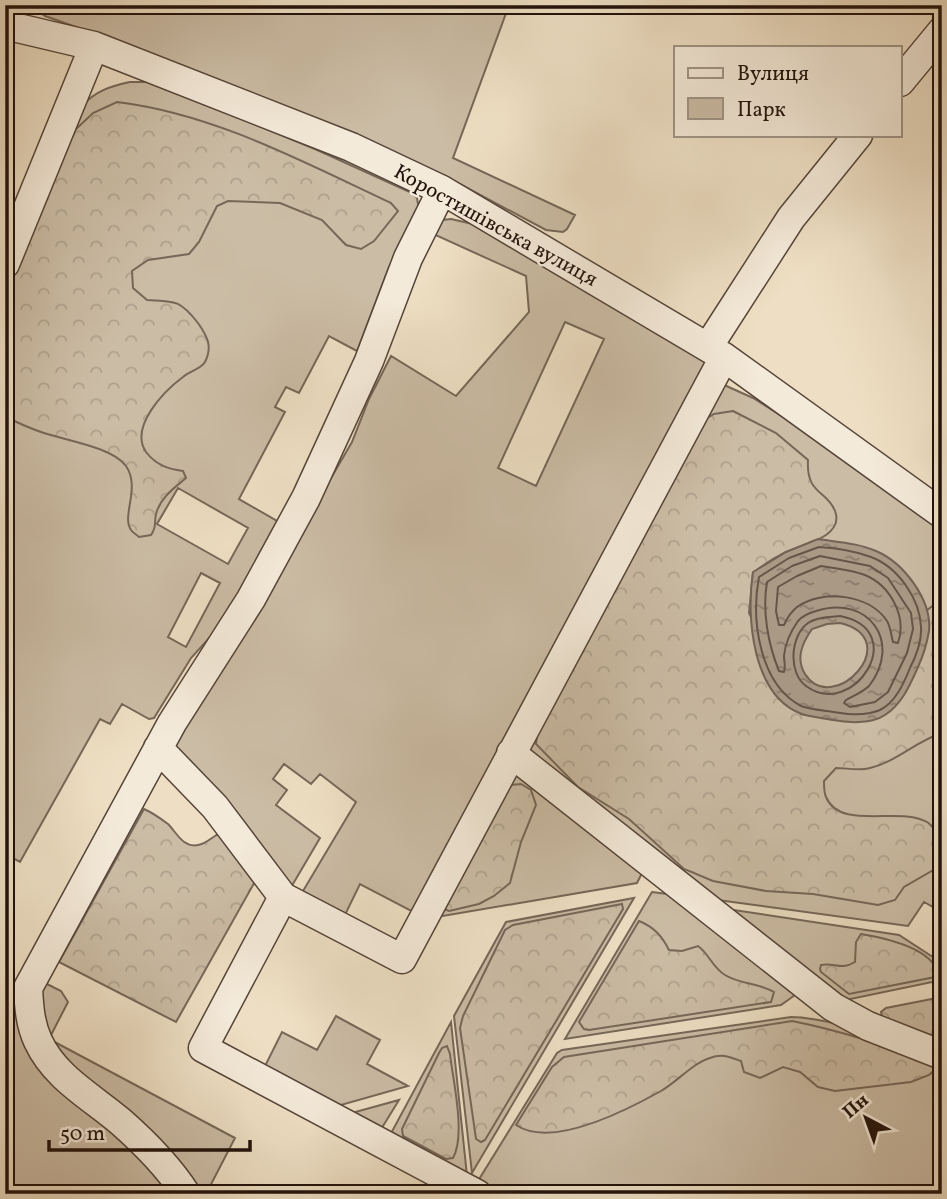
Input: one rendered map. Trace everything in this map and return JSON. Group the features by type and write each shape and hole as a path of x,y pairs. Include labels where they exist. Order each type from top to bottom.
{"street":[{"name":"Коростишівська вулиця","path":"9,19 94,46 351,147 442,190 716,352 942,514"},
{"path":"902,80 942,31"},
{"path":"5,264 94,46"},
{"path":"158,748 215,807 283,898 402,958 511,753 716,352 791,218 857,136"},
{"path":"186,1194 171,1170 148,1147 67,1080 50,1059 38,1040 30,1013 28,988 172,723 251,599 306,498 369,361 408,258 442,190"},
{"path":"511,753 833,1007 868,1026 942,1055"},
{"path":"283,898 203,1048 477,1194"}],"green space":[{"path":"30,5 509,5 453,158 575,215 563,232 546,230 456,182 152,54 45,16"},
{"path":"130,82 152,82 315,149 412,193 417,198 419,210 405,243 389,267 357,351 329,336 299,393 286,387 275,407 285,412 239,499 277,521 278,526 221,625 191,658 154,718 149,719 122,704 110,724 100,719 20,862 5,854 5,290 82,106 110,87","holes":["178,488 248,528 228,564 157,524","201,573 220,583 186,647 168,637"]},
{"path":"117,102 153,108 224,128 391,203 398,211 374,241 361,249 346,245 322,220 280,203 228,201 217,206 199,242 189,254 148,260 132,271 133,288 147,300 171,302 181,306 198,323 209,346 203,364 167,391 145,421 142,442 146,452 163,466 183,471 186,478 161,503 151,535 139,537 129,524 132,483 126,466 120,459 99,449 41,432 5,417 5,291 47,189 75,130 93,113"},
{"path":"451,219 477,225 706,362 417,914 360,884 343,919 300,896 356,802 320,774 311,784 284,764 273,779 287,790 276,805 320,838 290,889 175,746 352,442 369,399 391,356 456,396 529,312 526,276 431,233 442,220","holes":["565,322 604,339 536,486 498,468"]},
{"path":"722,384 753,398 812,435 942,529 942,895 933,907 924,902 908,926 703,898 523,751"},
{"path":"733,411 776,433 808,460 810,480 835,511 834,527 828,534 782,554 753,573 749,613 801,714 818,717 929,630 926,611 935,604 942,603 942,733 870,768 836,768 824,781 826,797 833,807 844,813 915,818 929,823 942,838 942,865 904,887 895,900 878,905 813,894 766,891 713,881 684,869 629,819 578,787 536,744 538,728 702,421 714,414"},
{"path":"519,772 644,869 637,883 431,918 503,779"},
{"path":"521,784 531,790 536,805 521,842 510,883 479,904 449,911 444,909 502,792 511,785"},
{"path":"144,809 168,824 188,844 201,844 218,834 257,878 176,1022 59,962"},
{"path":"652,892 675,895 795,995 781,1005 565,1039"},
{"path":"634,898 472,1173 454,1016 506,922"},
{"path":"622,904 623,909 485,1140 481,1142 476,1139 460,1028 463,1016 505,930 513,925"},
{"path":"727,909 899,935 942,963 942,980 841,1001"},
{"path":"639,921 657,932 669,950 682,951 698,946 725,975 774,992 771,1002 584,1029 579,1022"},
{"path":"861,934 894,941 916,950 933,963 938,972 935,977 849,994 820,969 821,965 826,964 845,966 855,962 856,942"},
{"path":"5,973 16,986 24,1023 177,1194 5,1194"},
{"path":"43,982 61,991 68,1002 49,1039 235,1138 206,1194 198,1194 107,1104 40,1031 40,986"},
{"path":"942,997 942,1045 882,1017 881,1012 886,1008"},
{"path":"336,1016 380,1040 367,1064 408,1086 334,1107 264,1068 282,1032 317,1050"},
{"path":"791,1017 848,1027 942,1062 942,1194 501,1194 478,1181 557,1053 562,1050"},
{"path":"792,1021 866,1040 938,1067 929,1075 911,1082 835,1091 818,1087 800,1072 783,1067 760,1078 744,1072 741,1061 718,1056 698,1064 646,1099 589,1124 549,1132 531,1131 516,1125 552,1067 564,1057"},
{"path":"451,1022 467,1176 389,1137"},
{"path":"447,1046 459,1122 457,1148 453,1158 446,1159 403,1136 402,1129 439,1053"},
{"path":"399,1100 380,1131 348,1114"}],"water":[{"path":"818,539 862,546 897,564 921,595 929,619 929,631 920,663 901,700 880,718 853,722 809,716 785,705 772,690 756,653 752,632 751,590 753,572 786,552","holes":["840,623 859,632 867,644 866,658 858,671 846,681 832,687 817,685 805,674 800,656 812,629"]}]}
